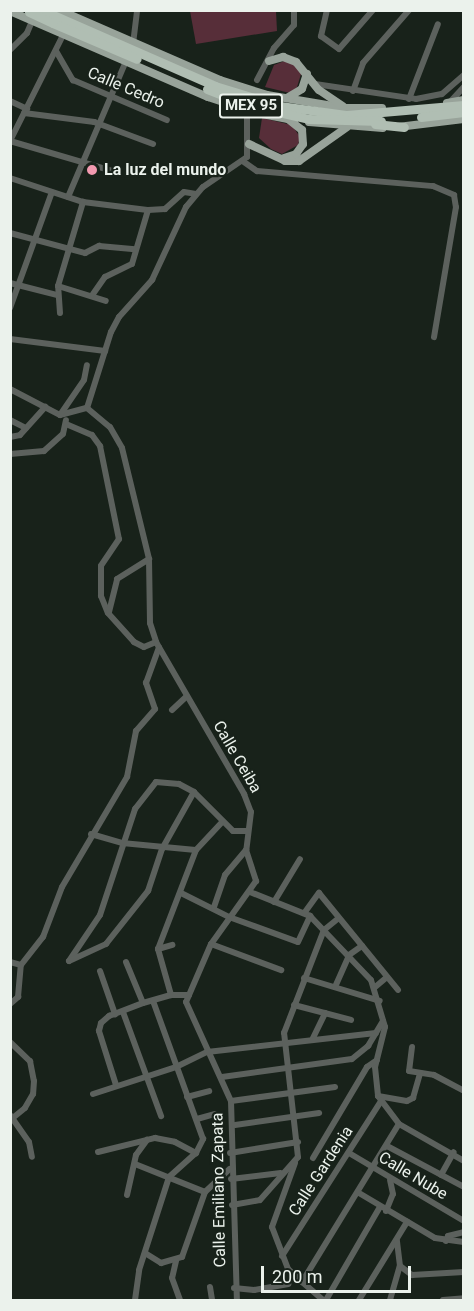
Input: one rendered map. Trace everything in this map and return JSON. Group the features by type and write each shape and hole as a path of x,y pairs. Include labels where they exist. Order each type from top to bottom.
{"highway":[{"name":"MEX 95","path":"42,10 248,105 309,119 349,124 464,112"},
{"name":"MEX 95","path":"31,14 56,17 214,86 280,106 347,115 464,105"},
{"path":"349,124 404,127"}],"main road":[{"path":"10,11 31,14 63,35 238,108 287,118 349,124"},
{"path":"56,17 76,14 133,44 220,81 282,98 345,108 449,103 464,100"},
{"path":"269,61 288,58 345,108"},
{"path":"282,98 299,93 307,74"},
{"path":"277,158 291,157 303,144 302,130 287,118"},
{"path":"404,127 464,119"},
{"path":"249,144 277,158 298,161 349,124"}],"street":[{"path":"133,44 137,10"},
{"path":"257,80 274,48 294,25 294,10"},
{"path":"327,10 321,36 339,49 373,10"},
{"path":"353,91 363,63 409,10"},
{"path":"10,50 31,14"},
{"path":"409,99 438,24"},
{"path":"63,35 10,141 116,172"},
{"name":"Calle Cedro","path":"56,51 69,77 167,120"},
{"path":"68,197 126,61"},
{"path":"315,84 409,99 442,94 464,75"},
{"path":"449,103 464,87"},
{"path":"10,101 26,111 100,124 153,144"},
{"path":"64,418 87,408 105,351 119,317 152,280 196,194 244,162 249,144 247,118"},
{"path":"244,162 257,171 433,186 454,195 456,207 434,337"},
{"path":"10,178 83,202 148,210 165,209 184,192 196,194"},
{"path":"10,308 13,284 34,240 52,192"},
{"path":"60,313 58,286 67,249 83,202"},
{"path":"93,294 105,277 129,267 148,210"},
{"path":"10,233 85,253 99,246 135,249"},
{"path":"13,284 57,295"},
{"path":"58,286 93,294 106,301"},
{"path":"10,339 105,351"},
{"path":"10,454 44,451 63,434 64,418 84,380 87,365"},
{"path":"10,389 45,407 97,439 119,539 100,572 101,596 108,613 139,646 158,645"},
{"path":"13,437 26,428 45,407"},
{"path":"10,1004 18,997 21,965 43,937 62,887 91,834 127,777 136,731 155,709 146,683 158,645 150,623 150,559 123,448 110,427 87,408"},
{"path":"10,420 26,428"},
{"path":"108,613 117,579 150,559"},
{"name":"Calle Ceiba","path":"158,645 249,803 246,850 256,881 250,892"},
{"path":"172,710 186,697"},
{"path":"194,792 162,849 153,883 126,920 97,951 69,961 100,915 135,809 156,782 179,784 194,792 222,822 234,831 248,831"},
{"path":"171,995 158,949 196,850 222,822"},
{"path":"91,834 122,843 162,849 196,850"},
{"path":"214,907 225,875 246,850"},
{"path":"274,902 300,859"},
{"path":"116,1085 99,1031 102,1023 119,1013 153,1000 171,995 189,995 211,944 229,917 250,892 307,914 349,955 374,988 380,1001 384,1041 378,1060 380,1099 399,1124 454,1152 464,1161"},
{"path":"181,893 214,907 229,917 298,942 307,914 319,893 398,990"},
{"path":"339,918 324,930 285,1027 298,1142 295,1162 272,1227 288,1269 325,1300 393,1194 389,1179"},
{"path":"211,944 281,970"},
{"path":"158,949 172,945"},
{"path":"335,987 349,955 362,946"},
{"path":"10,962 21,965"},
{"path":"126,962 143,1004"},
{"path":"100,971 161,1116"},
{"path":"374,988 387,977"},
{"path":"304,978 380,1001"},
{"name":"Calle Emiliano Zapata","path":"189,995 186,1010 199,1028 207,1052 222,1077 231,1101 235,1125 230,1153 230,1169 234,1288 237,1300"},
{"path":"135,1300 145,1253 169,1177 196,1153 203,1139 153,1000"},
{"path":"294,1005 351,1020"},
{"path":"313,1038 325,1013"},
{"path":"222,1077 352,1059 368,1046 383,1021"},
{"path":"93,1094 176,1067 207,1052 285,1041 376,1033"},
{"path":"10,1042 30,1061 34,1082 30,1101 11,1118 29,1142 32,1157"},
{"path":"412,1047 409,1071 462,1088"},
{"path":"313,1158 367,1067 378,1060"},
{"path":"380,1099 407,1101 413,1098 420,1073"},
{"path":"231,1101 335,1087"},
{"path":"187,1097 209,1091"},
{"name":"Calle Gardenia","path":"282,1256 349,1153 380,1099"},
{"path":"235,1125 319,1113"},
{"path":"197,1119 214,1114"},
{"path":"302,1282 399,1124"},
{"path":"98,1152 147,1138 175,1142 196,1153"},
{"path":"127,1195 135,1164 147,1138"},
{"path":"230,1153 298,1142"},
{"path":"387,1146 464,1188"},
{"path":"441,1175 454,1152"},
{"name":"Calle Nube","path":"349,1153 389,1179 464,1221"},
{"path":"232,1205 260,1200 281,1173 295,1162"},
{"path":"135,1164 205,1192"},
{"path":"180,1300 172,1278 176,1261 185,1252 205,1192 230,1169"},
{"path":"231,1179 281,1173"},
{"path":"359,1192 383,1209 446,1241 464,1242"},
{"path":"359,1300 407,1222"},
{"path":"446,1241 448,1236 464,1232"},
{"path":"390,1300 400,1266 397,1238"},
{"path":"145,1253 161,1263 176,1261"},
{"path":"400,1266 412,1275 464,1272"},
{"path":"234,1288 288,1284"},
{"path":"210,1287 212,1300"},
{"path":"444,1300 464,1298"}],"shaded area":[{"path":"190,11 276,11 277,31 196,44"},
{"path":"287,60 302,71 297,87 290,93 265,87 274,65"},
{"path":"262,118 292,125 300,137 298,145 282,154 271,149 259,138"}],"place":[{"name":"La luz del mundo","path":"92,170"}]}
